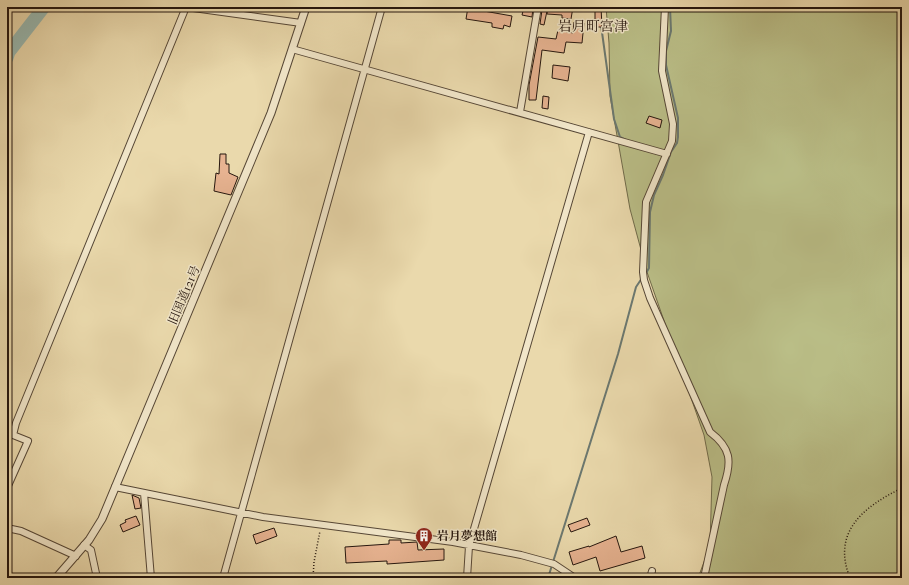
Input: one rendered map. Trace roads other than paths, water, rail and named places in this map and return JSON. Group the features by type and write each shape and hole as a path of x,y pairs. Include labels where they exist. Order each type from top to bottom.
{"street":[{"path":"7,488 28,441 13,435 16,423 186,7 301,23"},
{"name":"旧国道121号","path":"56,578 76,556 102,519 271,113 306,7"},
{"path":"223,578 382,7"},
{"path":"520,112 538,7"},
{"path":"665,7 662,72 673,131 671,147 646,202 644,280 710,432 722,441 728,450 729,463 704,578"},
{"path":"292,49 667,154"},
{"path":"467,578 469,546 589,132"},
{"path":"115,487 240,513 321,526 469,546 521,555 554,564 575,578"},
{"path":"144,493 151,578"},
{"path":"7,528 21,531 76,556"},
{"path":"84,545 91,550 97,578"},
{"path":"650,578 652,571"}],"waterway":[{"path":"7,58 9,52 44,7"},
{"path":"645,275 649,268 650,212 654,195 671,152 677,143 678,137 678,118 666,65 666,51 671,31 670,7"},
{"path":"601,25 614,119 620,137 626,140"},
{"path":"548,578 618,354 636,287 642,278"}],"place":[{"name":"岩月夢想館","path":"424,551"}],"district":[{"name":"岩月町宮津","path":"593,26"}]}
